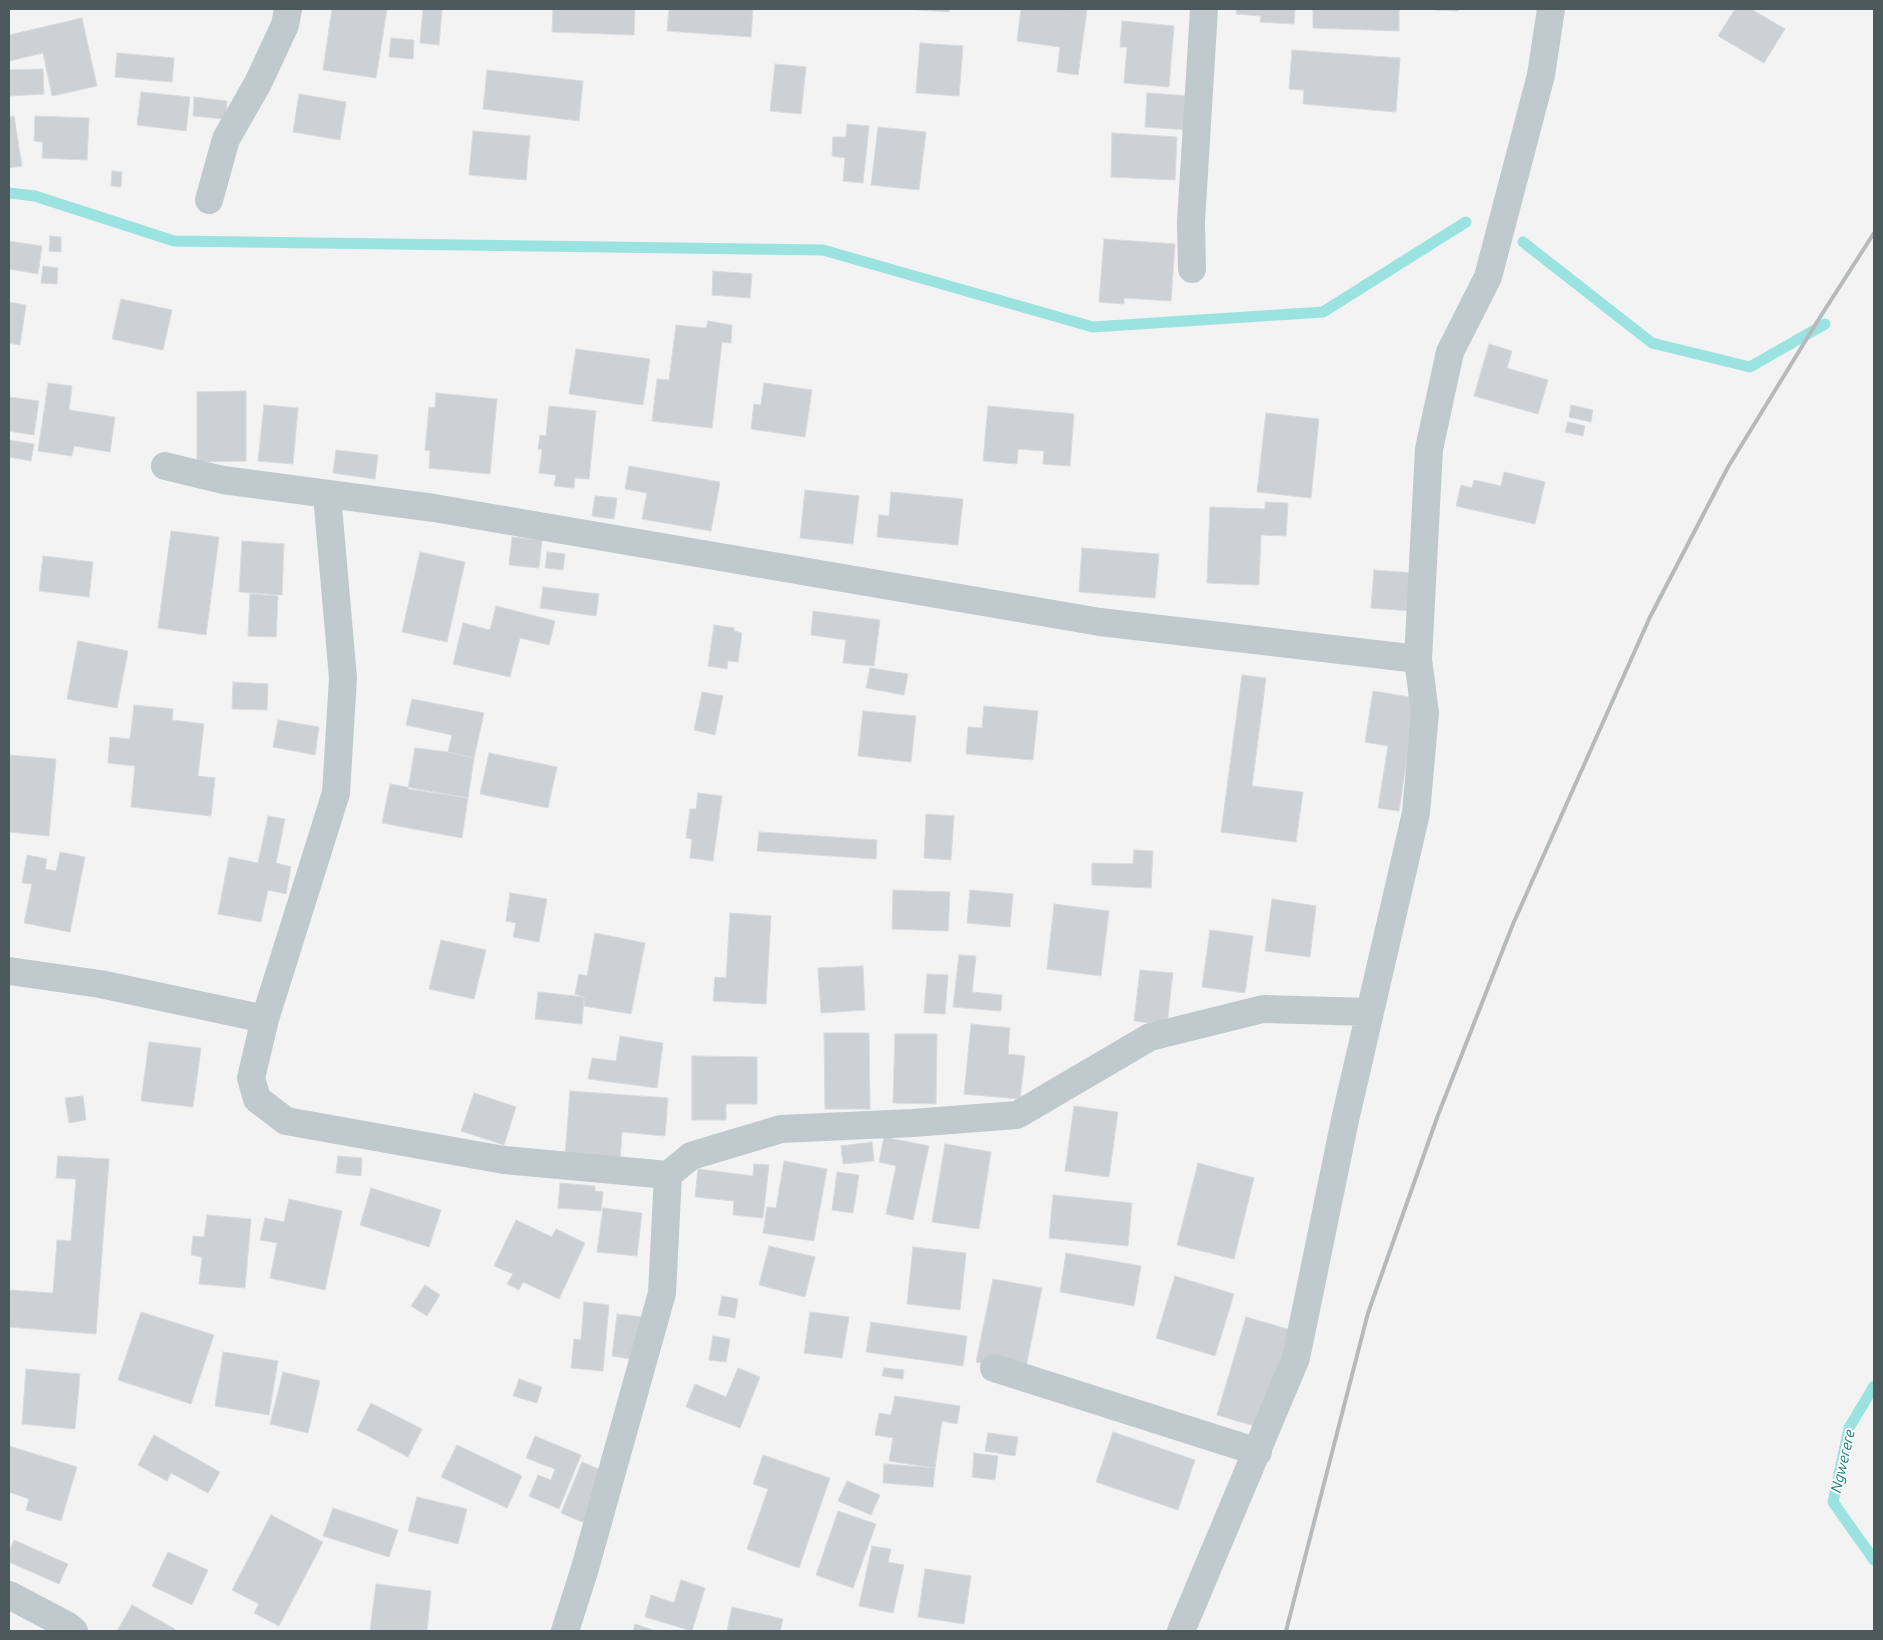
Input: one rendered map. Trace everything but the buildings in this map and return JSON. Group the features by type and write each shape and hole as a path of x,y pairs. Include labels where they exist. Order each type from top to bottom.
{"street":[{"path":"209,200 226,139 258,83 285,25 288,9"},
{"path":"1192,269 1191,213 1204,9"},
{"path":"1181,1631 1296,1358 1345,1120 1416,812 1425,713 1418,659 1429,449 1450,352 1488,277 1541,75 1551,9"},
{"path":"165,466 223,480 434,508 1100,622 1418,659"},
{"path":"327,494 343,678 336,793 265,1019 251,1078 257,1099 286,1121 504,1160 668,1175 691,1156 782,1129 912,1123 1017,1115 1150,1037 1263,1009 1369,1012"},
{"path":"9,971 100,984 265,1019"},
{"path":"565,1631 588,1559 662,1294 668,1175"},
{"path":"994,1368 1258,1452"},
{"path":"9,1595 74,1631"}],"waterway":[{"path":"9,193 35,196 174,241 823,250 1093,327 1323,312 1466,222"},
{"path":"1523,242 1652,343 1750,367 1825,324"},
{"name":"Ngwerere","path":"1874,1386 1849,1428 1833,1502 1874,1560"}],"railway":[{"path":"1286,1631 1368,1313 1438,1115 1513,924 1650,617 1728,467 1874,233"}]}
